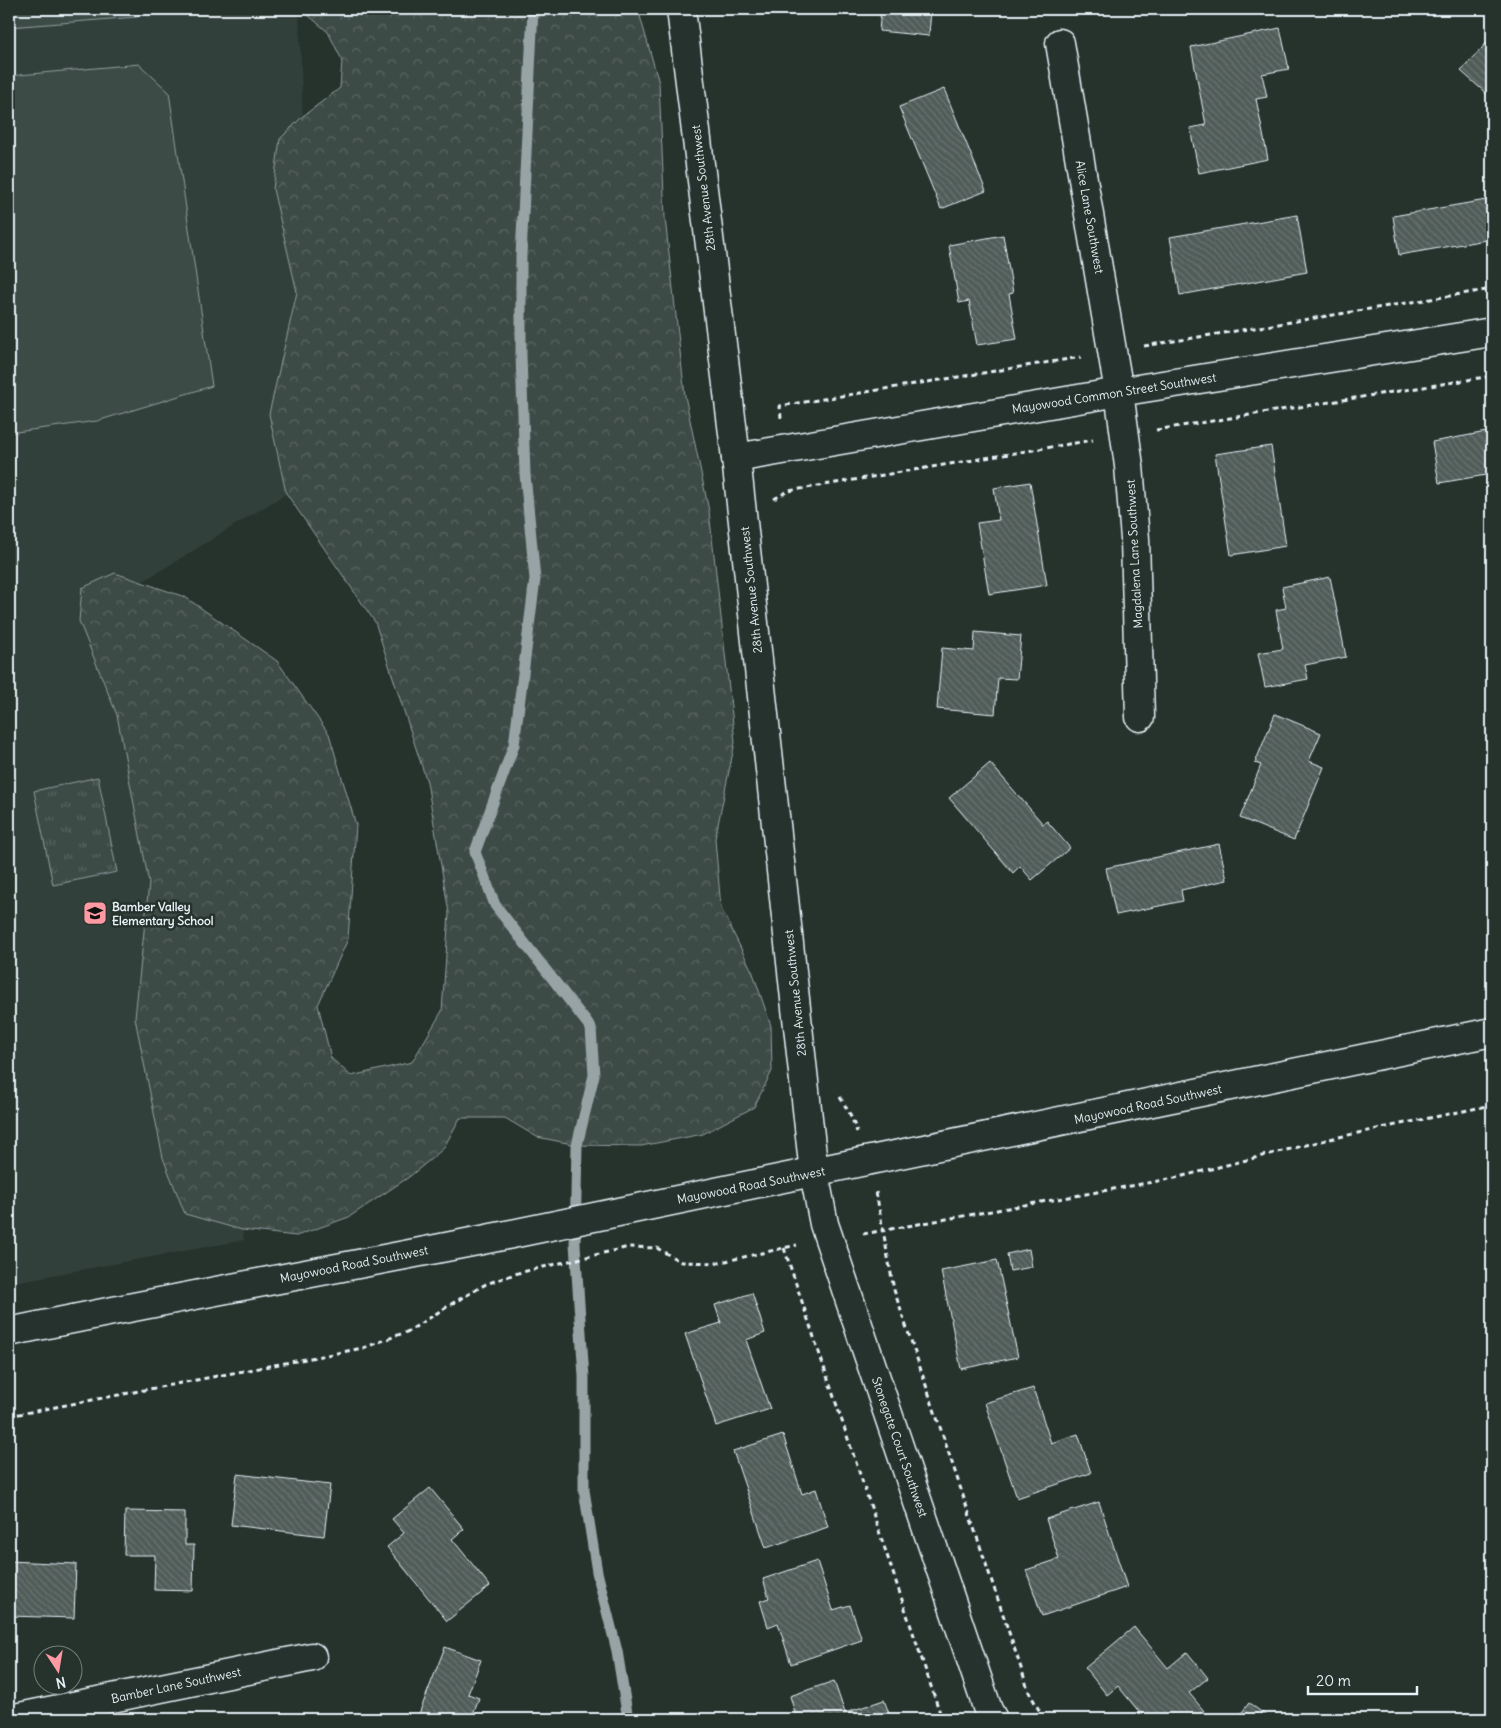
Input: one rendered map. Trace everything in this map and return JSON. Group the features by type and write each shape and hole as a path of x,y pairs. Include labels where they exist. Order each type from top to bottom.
{"street":[{"name":"28th Avenue Southwest","path":"681,9 736,458 814,1173"},
{"name":"Alice Lane Southwest","path":"1060,43 1119,392"},
{"name":"Mayowood Common Street Southwest","path":"736,458 1119,392 1492,332"},
{"name":"Magdalena Lane Southwest","path":"1119,392 1135,539 1140,717"},
{"name":"Mayowood Road Southwest","path":"9,1332 135,1305 501,1236 935,1149 1492,1032"},
{"name":"Stonegate Court Southwest","path":"814,1173 824,1224 988,1710 993,1719"},
{"name":"Bamber Lane Southwest","path":"10,1719 312,1657"}],"path":[{"path":"780,406 1492,289"},
{"path":"788,491 1492,376"},
{"path":"1044,1719 1029,1692 894,1290 883,1231 1175,1178 1334,1138 1492,1105"},
{"path":"9,1416 362,1348 409,1331 486,1284 518,1273 629,1247 657,1248 681,1262 717,1263 784,1248 942,1719"}],"shaded area":[{"name":"Bamber Valley Elementary School","path":"9,9 299,9 315,476 119,596 244,1240 9,1283"}],"green space":[{"path":"9,9 141,9 137,17 9,27"},
{"path":"301,9 638,9 659,83 665,218 685,396 709,511 735,742 715,839 721,908 753,973 771,1026 772,1071 754,1107 703,1134 641,1146 577,1145 537,1137 505,1118 460,1118 443,1149 409,1177 349,1217 296,1236 242,1230 185,1214 163,1158 135,1018 149,883 117,715 79,621 82,588 115,573 185,597 277,661 329,734 356,825 348,939 318,1005 331,1058 351,1076 412,1062 442,1011 449,913 427,782 375,622 286,493 269,414 297,292 273,189 280,139 303,116 340,88 342,60 328,32"},
{"path":"139,64 169,92 212,386 97,421 9,433 9,76"},
{"path":"98,777 117,872 53,885 34,791"}],"building":[{"path":"881,9 931,9 929,36 879,31"},
{"path":"1280,28 1289,69 1262,74 1267,97 1256,99 1268,159 1199,173 1190,128 1206,125 1191,47"},
{"path":"1492,37 1492,90 1488,95 1461,71"},
{"path":"944,89 986,191 941,209 899,107"},
{"path":"1492,199 1492,239 1399,255 1393,216"},
{"path":"1297,215 1307,272 1180,295 1170,237"},
{"path":"1003,235 1013,293 1009,294 1017,339 977,345 969,301 959,303 949,245"},
{"path":"1492,431 1492,474 1439,483 1432,442"},
{"path":"1271,446 1286,546 1231,555 1215,454"},
{"path":"1030,482 1047,585 989,594 977,523 999,520 994,488"},
{"path":"1330,577 1346,657 1305,665 1308,679 1265,687 1258,653 1283,649 1276,610 1286,608 1282,587"},
{"path":"975,632 1021,636 1017,679 998,678 995,714 937,709 942,648 974,651"},
{"path":"1275,714 1321,733 1309,761 1324,767 1294,840 1240,818 1261,765 1255,763"},
{"path":"990,763 1043,824 1047,821 1070,848 1032,880 1020,866 1013,873 949,798"},
{"path":"1219,844 1227,880 1181,890 1183,901 1116,915 1106,868"},
{"path":"1029,1249 1032,1267 1010,1271 1007,1254"},
{"path":"997,1260 1018,1357 961,1369 941,1271"},
{"path":"752,1293 765,1333 746,1340 770,1409 716,1426 685,1334 721,1323 715,1305"},
{"path":"1033,1388 1051,1443 1078,1434 1091,1473 1017,1498 985,1403"},
{"path":"783,1435 802,1494 816,1489 828,1527 766,1548 733,1451"},
{"path":"237,1474 330,1485 324,1536 231,1525"},
{"path":"430,1488 464,1529 452,1539 490,1586 447,1621 387,1547 404,1533 392,1519"},
{"path":"1099,1502 1127,1587 1042,1616 1026,1570 1059,1559 1046,1519"},
{"path":"125,1511 185,1512 185,1545 194,1545 193,1591 154,1590 155,1555 124,1555"},
{"path":"9,1561 76,1564 74,1618 9,1616"},
{"path":"817,1561 833,1610 850,1605 862,1640 791,1664 778,1623 768,1627 760,1601 769,1598 763,1579"},
{"path":"1134,1627 1168,1668 1187,1652 1208,1678 1189,1693 1204,1711 1193,1719 1145,1719 1118,1686 1107,1695 1085,1668"},
{"path":"445,1647 481,1660 468,1694 479,1698 471,1719 417,1719"},
{"path":"834,1681 845,1713 884,1700 891,1719 797,1719 790,1696"},
{"path":"1249,1703 1271,1719 1237,1719"},
{"path":"1295,1712 1304,1719 1289,1719"}],"waterway":[{"path":"533,9 521,256 521,355 525,474 535,579 514,745 475,852 495,905 591,1028 594,1075 577,1145 575,1244 584,1377 584,1490 597,1572 617,1651 628,1719"}],"place":[{"name":"Bamber Valley Elementary School","path":"95,913"}]}
